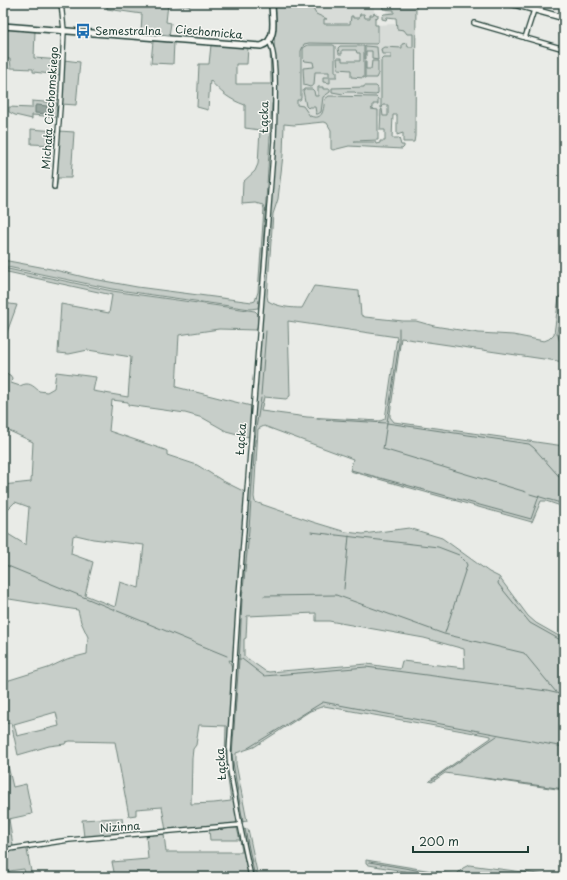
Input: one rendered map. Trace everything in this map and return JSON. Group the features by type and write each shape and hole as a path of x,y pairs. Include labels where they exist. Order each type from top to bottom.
{"street":[{"path":"61,3 64,30"},
{"name":"Łącka","path":"251,877 229,764 229,746 274,141 274,60 272,46 269,42 272,33 272,3"},
{"path":"510,3 564,18"},
{"path":"525,38 534,10"},
{"path":"474,23 564,49"},
{"name":"Ciechomicka","path":"3,26 258,46 269,42"},
{"name":"Michała Ciechomskiego","path":"54,187 64,30"},
{"name":"Nizinna","path":"3,850 70,840 240,826"}],"shaded area":[{"path":"107,3 190,3 190,6 168,4 166,22 171,23 169,36 141,34 142,14 107,9"},
{"path":"274,3 314,3 313,9 316,14 327,19 324,19 324,24 350,24 351,16 353,16 353,18 359,18 360,14 364,14 365,18 370,18 370,15 373,15 374,13 378,15 378,17 375,18 375,25 378,25 378,42 376,44 304,44 301,51 301,98 300,100 297,100 297,105 303,106 310,116 318,117 322,113 325,99 329,96 376,97 378,99 378,104 373,104 373,108 371,109 378,110 378,140 354,142 380,143 380,141 385,141 385,130 380,130 382,109 383,116 388,116 388,105 383,105 381,108 381,60 383,58 391,58 391,54 382,54 381,49 384,47 402,48 402,44 407,43 408,47 413,47 413,34 407,34 404,30 397,29 396,18 387,17 386,20 382,19 384,14 394,13 394,10 383,9 382,3 416,3 414,142 403,142 403,133 397,135 397,115 393,115 392,138 399,138 401,145 404,145 402,149 349,146 333,150 331,149 331,130 327,123 323,122 294,125 284,124 283,155 278,199 273,214 267,296 268,301 280,306 302,308 314,286 359,291 361,315 365,317 416,321 434,326 479,333 513,335 544,341 549,339 554,334 559,297 564,293 564,322 558,326 557,333 560,341 564,342 564,362 401,338 390,417 394,422 564,446 564,507 546,501 541,501 532,522 350,471 353,459 264,426 258,429 254,497 255,502 346,532 363,534 409,528 442,538 489,572 499,577 528,616 536,623 564,639 564,790 445,773 432,782 429,781 491,738 491,736 324,706 310,711 254,747 236,753 236,764 247,821 241,822 232,770 231,738 267,236 273,120","holes":["288,321 397,337 385,419 380,421 307,417 261,411 264,397 286,399 290,396","316,613 316,621 329,621 424,638 464,649 465,668 402,661 400,669 367,664 269,672 265,671 244,656 244,639 246,638 247,616"]},
{"path":"277,3 371,3 371,6 374,7 374,25 396,24 396,17 386,17 387,3 415,3 414,141 404,113 388,113 388,116 280,121"},
{"path":"3,29 35,31 34,58 61,60 60,75 33,72 33,69 11,68 10,59 3,59"},
{"path":"153,41 174,42 173,64 151,63"},
{"path":"211,45 248,47 247,64 236,64 236,84 271,84 270,48 272,57 274,98 272,104 258,308 250,309 112,289 3,266 3,260 137,287 252,302 255,301 258,292 264,209 263,205 255,203 242,204 243,182 255,171 258,164 260,130 245,128 245,105 226,95 210,80 208,110 197,107 199,64 209,64"},
{"path":"308,45 335,46 335,72 337,72 337,77 330,77 330,83 323,82 323,77 329,77 329,72 315,72 314,85 310,87 304,85 303,68 314,67 313,62 305,61 303,59 303,48"},
{"path":"340,46 364,46 364,78 351,77 351,70 338,69 337,58 342,58 342,61 360,61 360,53 357,53 356,50 342,50 342,54 339,54 338,48"},
{"path":"365,46 377,47 378,60 372,59 372,51 366,51 365,59"},
{"path":"64,60 80,62 76,105 61,104"},
{"path":"365,61 366,69 371,69 372,61 378,61 378,74 376,78 365,78"},
{"path":"376,86 378,88 378,93 376,95 357,94 355,92 345,92 343,94 332,92 332,88"},
{"path":"318,87 330,89 330,92 323,97 321,112 315,114 315,107 308,108 306,106 303,91 304,89 312,89 315,96 318,96"},
{"path":"32,101 57,103 56,117 32,115 32,119 9,112 9,107 32,108"},
{"path":"35,106 47,106 47,114 35,113"},
{"path":"31,129 55,131 54,145 31,144"},
{"path":"59,131 74,132 71,178 58,178 56,190"},
{"path":"3,268 112,291 255,311 258,314 258,325 256,330 219,329 179,335 176,387 251,406 249,437 226,431 203,418 185,413 128,405 128,402 112,400 109,431 165,450 167,451 167,455 197,465 245,492 233,661 229,660 232,667 227,754 238,823 166,831 162,807 136,809 136,815 129,816 115,742 70,741 66,742 65,744 49,746 18,755 11,723 3,724 3,692 5,691 3,682 48,668 67,659 87,654 88,637 81,622 78,610 3,598 3,531 26,545 29,507 15,502 8,509 3,506 3,485 31,482 33,442 3,428 3,373 10,375 12,378 11,383 20,386 28,384 39,391 47,392 54,388 56,372 96,377 93,391 128,397 131,357 88,350 69,354 58,353 61,304 109,313 112,295 3,271","holes":["76,535 93,539 144,545 139,588 120,582 115,607 85,595 93,562 71,554 73,536","56,712 59,726 17,736 14,724","199,725 226,726 225,757 231,801 191,804 192,758 193,749 196,745"]},
{"path":"3,303 17,305 3,343"},
{"path":"3,745 13,787 26,784 32,814 9,819 13,846 3,848"},
{"path":"122,818 124,834 84,837 82,820"},
{"path":"237,828 240,840 210,840 209,830"},
{"path":"248,829 258,877 253,877 242,830"},
{"path":"164,834 166,852 242,852 240,841 249,877 115,877 112,862 148,859 146,835"},
{"path":"27,848 30,849 27,850 32,877 26,877 24,869 9,871 10,877 3,877 3,852"},
{"path":"366,860 456,875 463,868 469,865 561,877 432,877 369,865 366,863"}],"waterway":[{"path":"399,328 399,343 383,449 526,492"},
{"path":"261,395 266,331"},
{"path":"243,822 232,756 242,599 248,543 256,428 261,398"},
{"path":"317,419 387,423 529,444 564,482"},
{"path":"351,470 531,519 539,496"},
{"path":"530,494 564,504"},
{"path":"311,532 438,547 459,555 467,565 445,633"},
{"path":"344,589 349,536"},
{"path":"3,564 227,656"},
{"path":"499,579 499,585 530,623 564,642"},
{"path":"264,596 336,595 444,634 524,653 556,692"},
{"path":"238,659 242,659 264,676 366,667 547,691 564,695"},
{"path":"248,748 323,702 564,747"},
{"path":"432,780 497,736"},
{"path":"484,778 564,789"},
{"path":"245,829 255,877"},
{"path":"369,862 456,877"}],"place":[{"name":"Semestralna","path":"83,31"}]}
